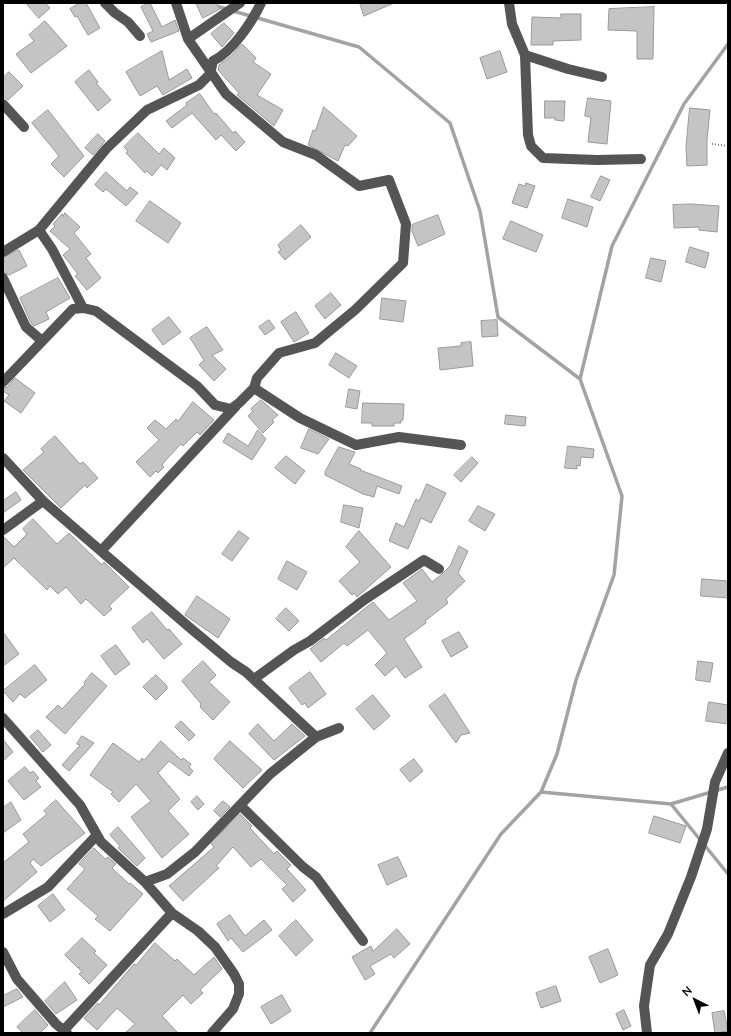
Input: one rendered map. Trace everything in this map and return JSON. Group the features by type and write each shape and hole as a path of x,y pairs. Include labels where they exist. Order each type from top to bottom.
{"street":[{"path":"105,3 115,13 128,22 140,36"},
{"path":"101,551 254,388 257,378 279,353 315,343 355,310 403,263 406,224 389,180 359,186 316,155 283,142 226,94 221,85 210,74 188,39 176,3"},
{"path":"188,39 240,3"},
{"path":"3,252 38,230 106,149 147,110 199,85 210,74 213,61 219,58 242,34 261,3"},
{"path":"509,3 512,24 525,55 528,135 531,146 543,158 597,160 641,159"},
{"path":"525,55 568,69 602,77"},
{"path":"3,104 24,127"},
{"path":"38,230 52,249 83,308"},
{"path":"3,278 26,327 42,340"},
{"path":"3,382 73,309 83,308 96,311 197,386 215,405 231,409 239,403"},
{"path":"254,388 300,418 356,444 399,437 461,444"},
{"path":"3,458 43,501 231,662 254,679 316,737"},
{"path":"3,530 43,501"},
{"path":"254,679 294,650 310,641 364,600 424,560 439,569"},
{"path":"3,718 70,792 80,805 98,835 112,853 145,882 172,913 198,931 216,947 240,984 239,994 233,1010 212,1033"},
{"path":"145,882 167,874 195,852 241,806 270,774 316,737 339,728"},
{"path":"647,1033 644,1006 650,964 668,934 691,877 706,829 715,782 728,753"},
{"path":"241,806 303,868 316,877 363,940"},
{"path":"3,914 48,888 98,835"},
{"path":"3,952 17,979 56,1024 66,1031 172,913"}],"path":[{"path":"712,144 728,146"}],"building":[{"path":"26,3 45,3 50,8 39,18"},
{"path":"80,3 86,3 100,28 88,35 77,16 75,17 70,9"},
{"path":"150,3 162,27 175,20 179,31 151,42 147,34 153,31 141,7"},
{"path":"196,3 216,3 220,9 203,18"},
{"path":"360,3 394,3 364,16"},
{"path":"654,7 653,59 637,59 637,31 608,30 609,9"},
{"path":"561,14 581,14 581,40 553,41 553,45 531,45 532,17 561,18"},
{"path":"45,21 67,46 31,73 16,54 34,41 29,35"},
{"path":"224,23 234,33 222,47 211,34"},
{"path":"242,44 256,58 253,62 271,74 257,95 283,110 274,126 237,95 239,93 218,70 219,65 231,56"},
{"path":"162,51 169,80 187,69 192,78 163,95 157,86 140,96 126,72"},
{"path":"500,51 507,72 487,79 480,58"},
{"path":"89,70 98,82 96,83 111,100 98,111 75,82"},
{"path":"9,72 23,86 8,100 3,96 3,78"},
{"path":"200,94 214,114 216,113 233,133 235,131 245,142 236,151 221,135 216,140 192,113 172,128 166,121 187,105 186,103"},
{"path":"588,98 611,101 607,144 588,142 591,117 585,116"},
{"path":"545,101 565,101 564,121 555,120 555,118 545,118"},
{"path":"324,107 357,136 348,146 345,145 338,161 308,145 313,130 315,131"},
{"path":"690,108 710,110 707,140 707,165 687,166 686,147"},
{"path":"48,110 84,156 64,177 51,164 59,156 32,123"},
{"path":"138,133 159,154 164,148 175,158 167,170 161,165 152,176 147,171 145,173 126,153 128,151 124,147"},
{"path":"98,134 105,141 93,155 85,148"},
{"path":"106,172 127,191 130,187 138,193 126,206 106,189 103,192 95,185"},
{"path":"601,176 610,180 600,201 591,197"},
{"path":"526,183 535,186 527,208 512,203 519,184 525,186"},
{"path":"568,199 593,207 587,227 562,218"},
{"path":"150,201 181,223 168,243 136,221"},
{"path":"691,204 719,206 717,232 699,230 699,227 674,228 673,205"},
{"path":"65,213 80,227 74,233 91,254 86,258 101,278 87,290 75,276 78,274 63,255 70,249 50,231 55,226 53,224 62,214 63,216"},
{"path":"438,215 445,234 418,246 412,231 412,225"},
{"path":"511,221 543,235 536,252 503,239"},
{"path":"301,225 311,237 285,260 278,252 281,250 278,245"},
{"path":"690,247 709,253 705,268 686,262"},
{"path":"19,250 27,266 9,275 3,272 3,258"},
{"path":"651,258 666,261 661,282 646,278"},
{"path":"58,278 70,298 46,312 49,319 34,326 31,323 20,298"},
{"path":"331,293 341,305 325,319 315,306"},
{"path":"382,298 406,301 403,322 380,319"},
{"path":"296,312 309,333 294,342 281,322"},
{"path":"169,317 181,332 163,345 152,330"},
{"path":"269,320 275,328 265,335 259,327"},
{"path":"497,320 498,336 482,337 481,321"},
{"path":"207,327 223,350 212,355 226,369 214,381 199,365 204,360 190,338"},
{"path":"471,342 473,366 440,370 438,348 461,346 461,343"},
{"path":"336,353 357,366 349,378 329,365"},
{"path":"15,378 35,393 21,413 4,401 9,395 3,391 3,388 7,387"},
{"path":"349,389 360,391 357,409 346,407"},
{"path":"261,400 278,415 272,420 274,422 263,433 248,416 253,411 251,409"},
{"path":"193,402 214,420 200,435 197,432 183,446 181,444 162,465 164,467 158,473 156,471 150,477 136,462 159,440 147,428 155,420 166,429 176,419 178,421"},
{"path":"363,403 404,404 403,420 401,420 401,423 394,423 394,426 372,426 372,423 362,423"},
{"path":"506,415 526,417 525,426 505,424"},
{"path":"309,429 329,439 318,454 301,448"},
{"path":"258,430 266,439 252,460 223,442 228,433 248,446"},
{"path":"55,436 80,464 83,462 98,478 87,488 85,485 61,508 23,470 44,452 41,449"},
{"path":"568,446 594,449 593,458 581,457 580,466 577,465 577,469 565,468"},
{"path":"339,447 355,452 349,464 361,469 360,470 402,486 399,494 377,486 374,497 363,494 325,475 325,472"},
{"path":"286,456 305,471 295,484 275,468"},
{"path":"472,457 478,463 461,482 454,475"},
{"path":"427,484 446,493 431,523 421,518 408,549 389,541 396,523 404,527 416,499 419,501"},
{"path":"16,492 21,500 3,513 3,501"},
{"path":"344,505 363,508 359,528 341,522"},
{"path":"478,506 495,514 485,531 469,521"},
{"path":"33,519 57,544 69,533 102,565 104,562 129,587 109,606 112,609 104,616 86,599 81,604 66,587 58,594 50,586 47,590 14,558 3,568 3,536 14,547 27,534 23,529"},
{"path":"239,531 249,538 232,561 222,554"},
{"path":"359,531 391,567 357,597 354,593 352,595 339,581 360,562 346,547"},
{"path":"459,546 468,551 458,573 465,581 446,599 448,603 425,621 426,623 404,639 422,667 405,678 396,666 385,676 375,665 387,653 368,630 347,646 344,643 321,662 310,649 324,638 326,640 373,602 389,620 417,601 403,583 422,569 432,582 450,566"},
{"path":"287,561 307,572 297,590 278,579"},
{"path":"702,579 728,581 728,598 701,596"},
{"path":"197,596 230,619 218,638 185,615"},
{"path":"286,608 299,621 289,631 276,619"},
{"path":"152,612 167,630 169,629 182,644 164,659 147,639 143,643 132,628"},
{"path":"3,632 19,654 3,666"},
{"path":"459,632 468,647 451,657 442,641"},
{"path":"116,645 130,664 115,675 101,656"},
{"path":"203,661 216,675 209,682 230,702 213,720 200,707 201,704 182,681"},
{"path":"698,661 713,663 710,682 696,680"},
{"path":"35,665 47,680 25,698 20,694 13,702 3,691"},
{"path":"310,672 326,694 308,708 305,703 302,705 289,688"},
{"path":"92,673 107,686 65,734 46,717 58,705 62,709 85,684 84,683"},
{"path":"156,675 167,686 167,689 156,700 143,687"},
{"path":"445,694 470,733 461,735 456,743 429,706"},
{"path":"373,695 390,716 374,730 356,709"},
{"path":"709,702 728,705 728,724 706,721"},
{"path":"181,721 195,735 189,741 175,727"},
{"path":"258,724 274,741 292,724 305,736 274,760 249,734"},
{"path":"38,730 51,745 43,752 30,737"},
{"path":"82,736 94,743 69,771 62,765 80,745 77,744"},
{"path":"3,739 13,752 3,761"},
{"path":"161,741 181,760 183,758 191,764 189,767 193,771 189,776 169,761 158,773 180,799 168,811 189,834 162,858 131,817 151,801 136,784 119,802 111,794 113,792 90,775 113,743 139,762 142,758 144,760"},
{"path":"230,741 262,770 243,788 214,759"},
{"path":"414,759 423,771 410,782 400,770"},
{"path":"25,767 30,773 33,771 39,778 36,781 41,787 24,800 8,781"},
{"path":"197,796 204,804 198,810 191,802"},
{"path":"56,800 85,833 41,866 33,859 30,863 37,872 3,901 3,863 29,842 23,834 47,814 44,811"},
{"path":"223,801 230,807 220,817 214,811"},
{"path":"11,802 21,820 3,833 3,808"},
{"path":"240,814 252,826 250,828 274,854 277,851 291,865 287,869 306,890 293,902 282,889 287,885 261,859 251,867 233,847 216,866 219,868 183,901 169,886 214,847 211,844"},
{"path":"654,816 686,826 680,843 649,833"},
{"path":"118,827 145,858 137,866 118,848 120,846 110,835"},
{"path":"94,848 105,859 108,857 116,864 112,868 129,884 130,883 143,894 110,931 95,919 98,916 67,889 85,869 79,864"},
{"path":"398,857 407,876 387,885 378,865"},
{"path":"53,894 65,910 50,922 38,906"},
{"path":"230,915 245,936 264,920 272,930 243,952 231,938 228,941 217,924"},
{"path":"296,920 313,940 296,956 279,936"},
{"path":"397,929 410,944 394,958 391,954 370,966 375,974 365,980 352,957 371,946 373,951"},
{"path":"82,938 96,951 94,953 107,965 89,984 79,974 82,971 79,969 80,967 78,968 65,955"},
{"path":"155,943 175,961 177,959 194,975 214,957 222,969 200,990 203,993 191,1004 183,995 162,1016 178,1033 125,1033 135,1024 117,1008 97,1030 84,1018 98,1003 99,1005 134,964 136,965"},
{"path":"608,949 618,975 600,983 589,957"},
{"path":"65,982 77,1000 56,1014 45,1001"},
{"path":"556,986 561,1001 541,1008 536,993"},
{"path":"17,989 23,997 3,1007 3,996"},
{"path":"282,995 291,1011 271,1024 261,1007"},
{"path":"35,1010 48,1025 40,1033 23,1033 17,1027"},
{"path":"624,1010 631,1026 623,1030 616,1014"},
{"path":"724,1011 728,1031 715,1033 712,1013"}],"waterway":[{"path":"205,3 227,9"},
{"path":"233,11 359,47 450,123 480,211 498,317 580,379"},
{"path":"541,792 557,754 576,680 614,575 622,496 580,379 612,246 684,104 728,44"},
{"path":"370,1033 501,834 541,792 671,804 728,787"},
{"path":"671,804 728,874"}]}
